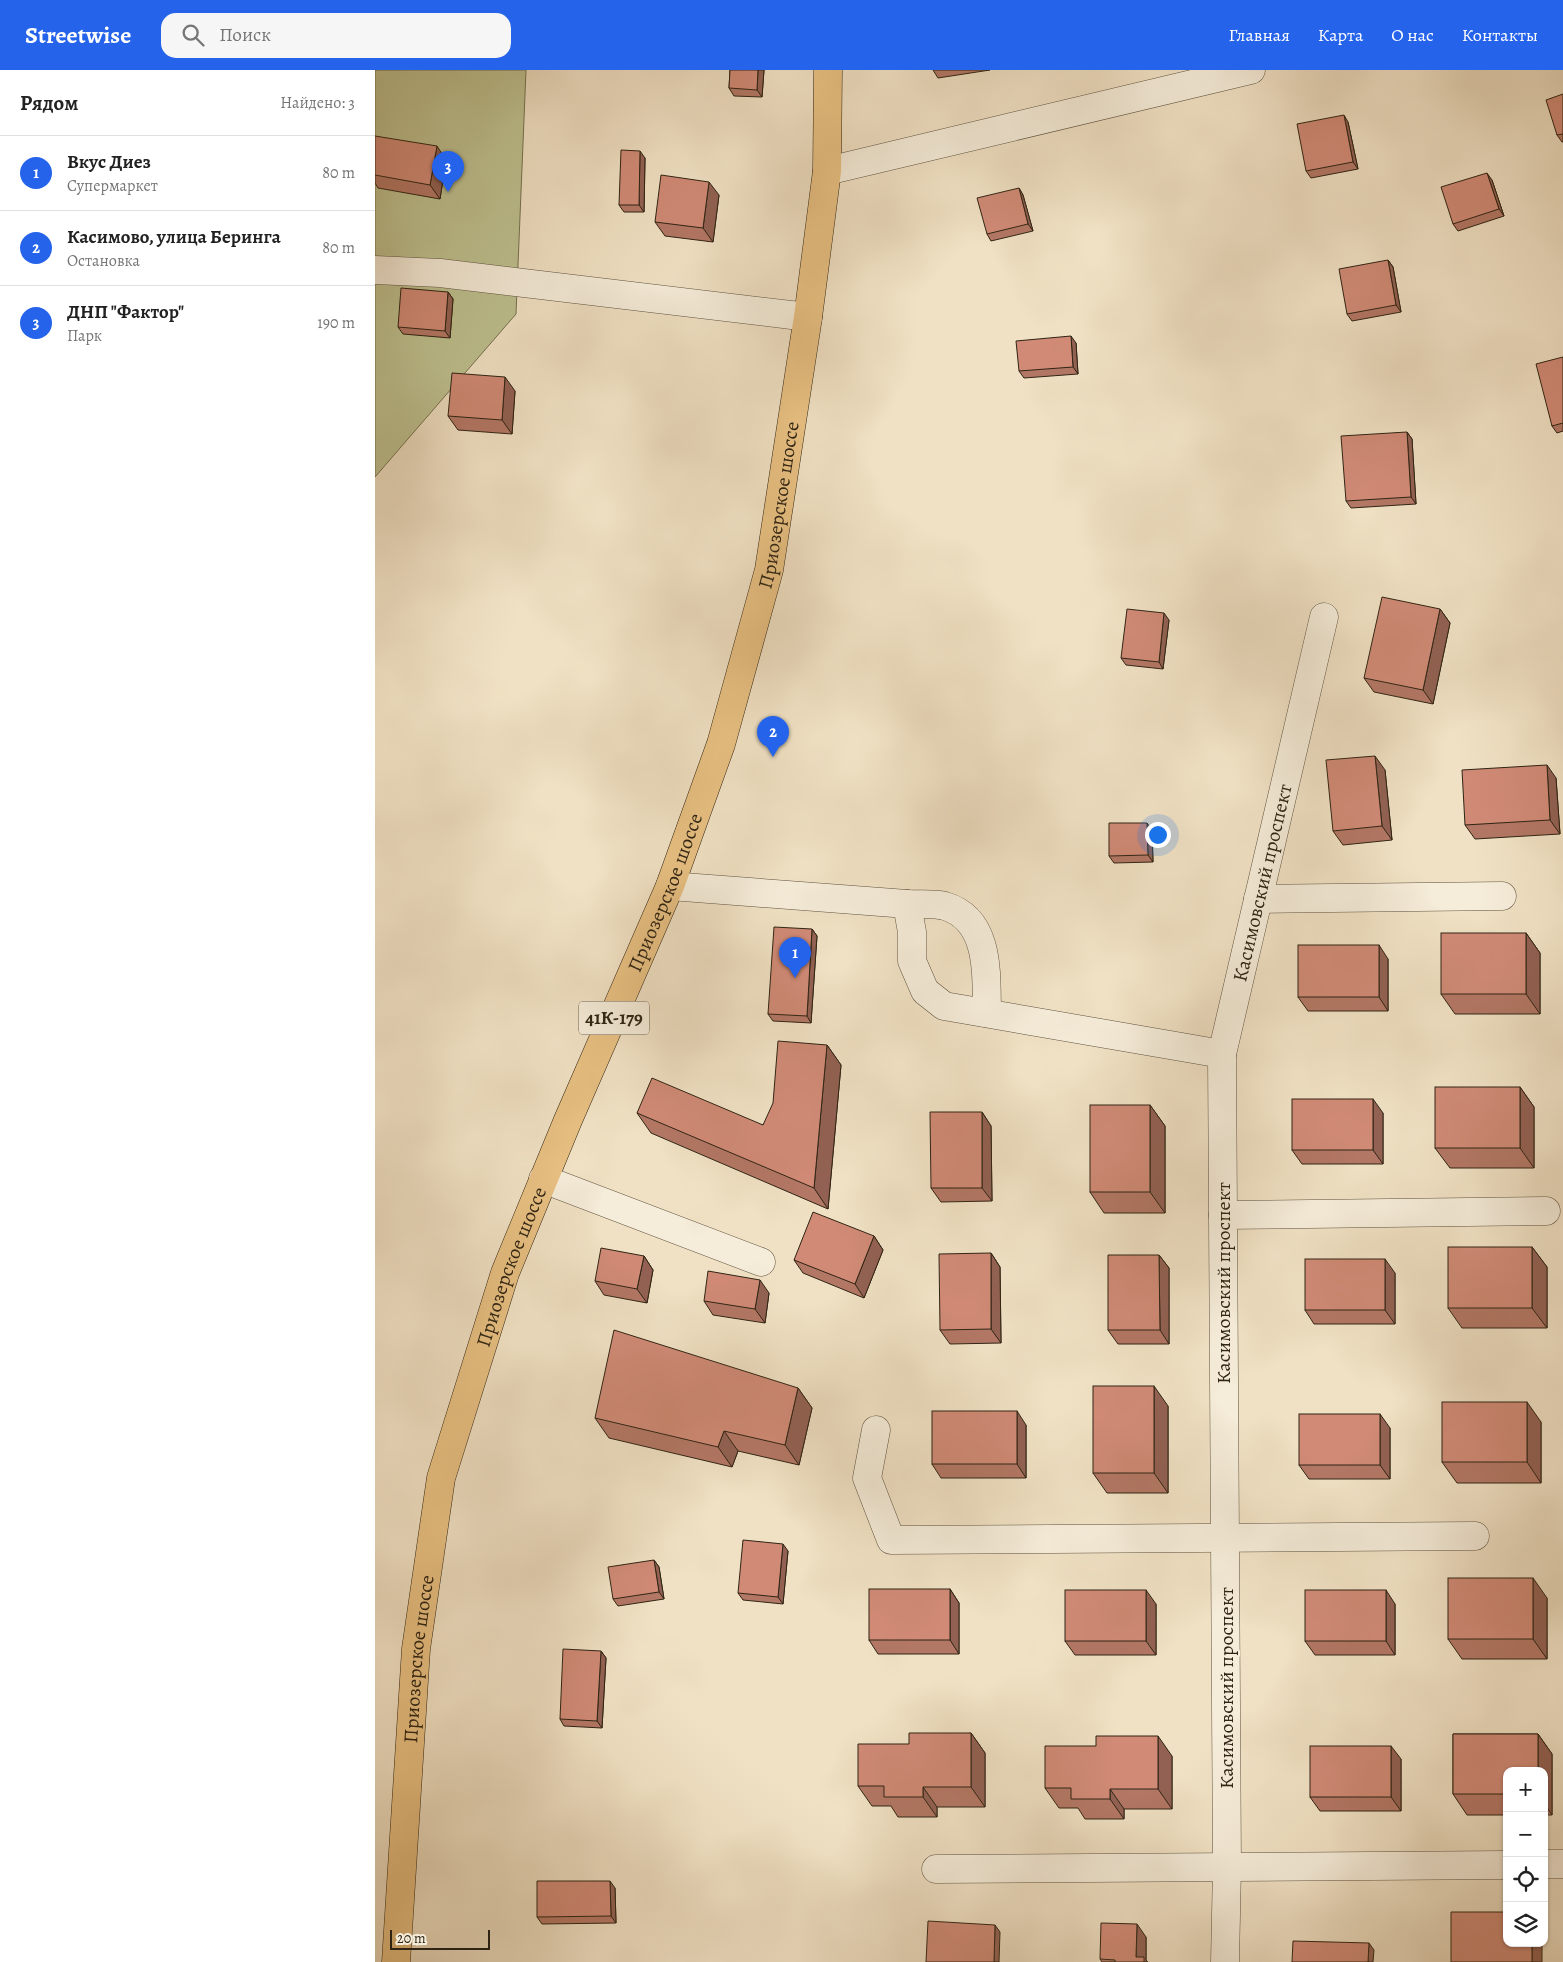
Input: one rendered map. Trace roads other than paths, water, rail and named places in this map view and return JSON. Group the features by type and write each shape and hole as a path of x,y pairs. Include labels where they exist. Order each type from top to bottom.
{"main road":[{"name":"Приозерское шоссе","path":"395,1962 416,1649 441,1478 505,1273 543,1179 670,886 721,744 769,570 808,317 827,171 828,70"}],"street":[{"path":"827,171 1215,75 1251,70"},
{"path":"375,270 440,273 808,317"},
{"name":"Касимовский проспект","path":"1225,1962 1227,1866 1221,1054 1324,617"},
{"path":"670,886 945,906 967,917 983,945 987,1013"},
{"path":"1258,899 1502,896"},
{"path":"907,904 912,932 912,962 925,990 944,1006 1221,1054"},
{"path":"543,1179 761,1262"},
{"path":"1223,1215 1546,1211"},
{"path":"876,1430 867,1478 891,1540 1475,1536"},
{"path":"936,1869 1503,1865"}],"place":[{"name":"ДНП \"Фактор\"","path":"448,192"},
{"name":"Касимово, улица Беринга","path":"773,757"},
{"name":"Вкус Диез","path":"795,978"}]}
